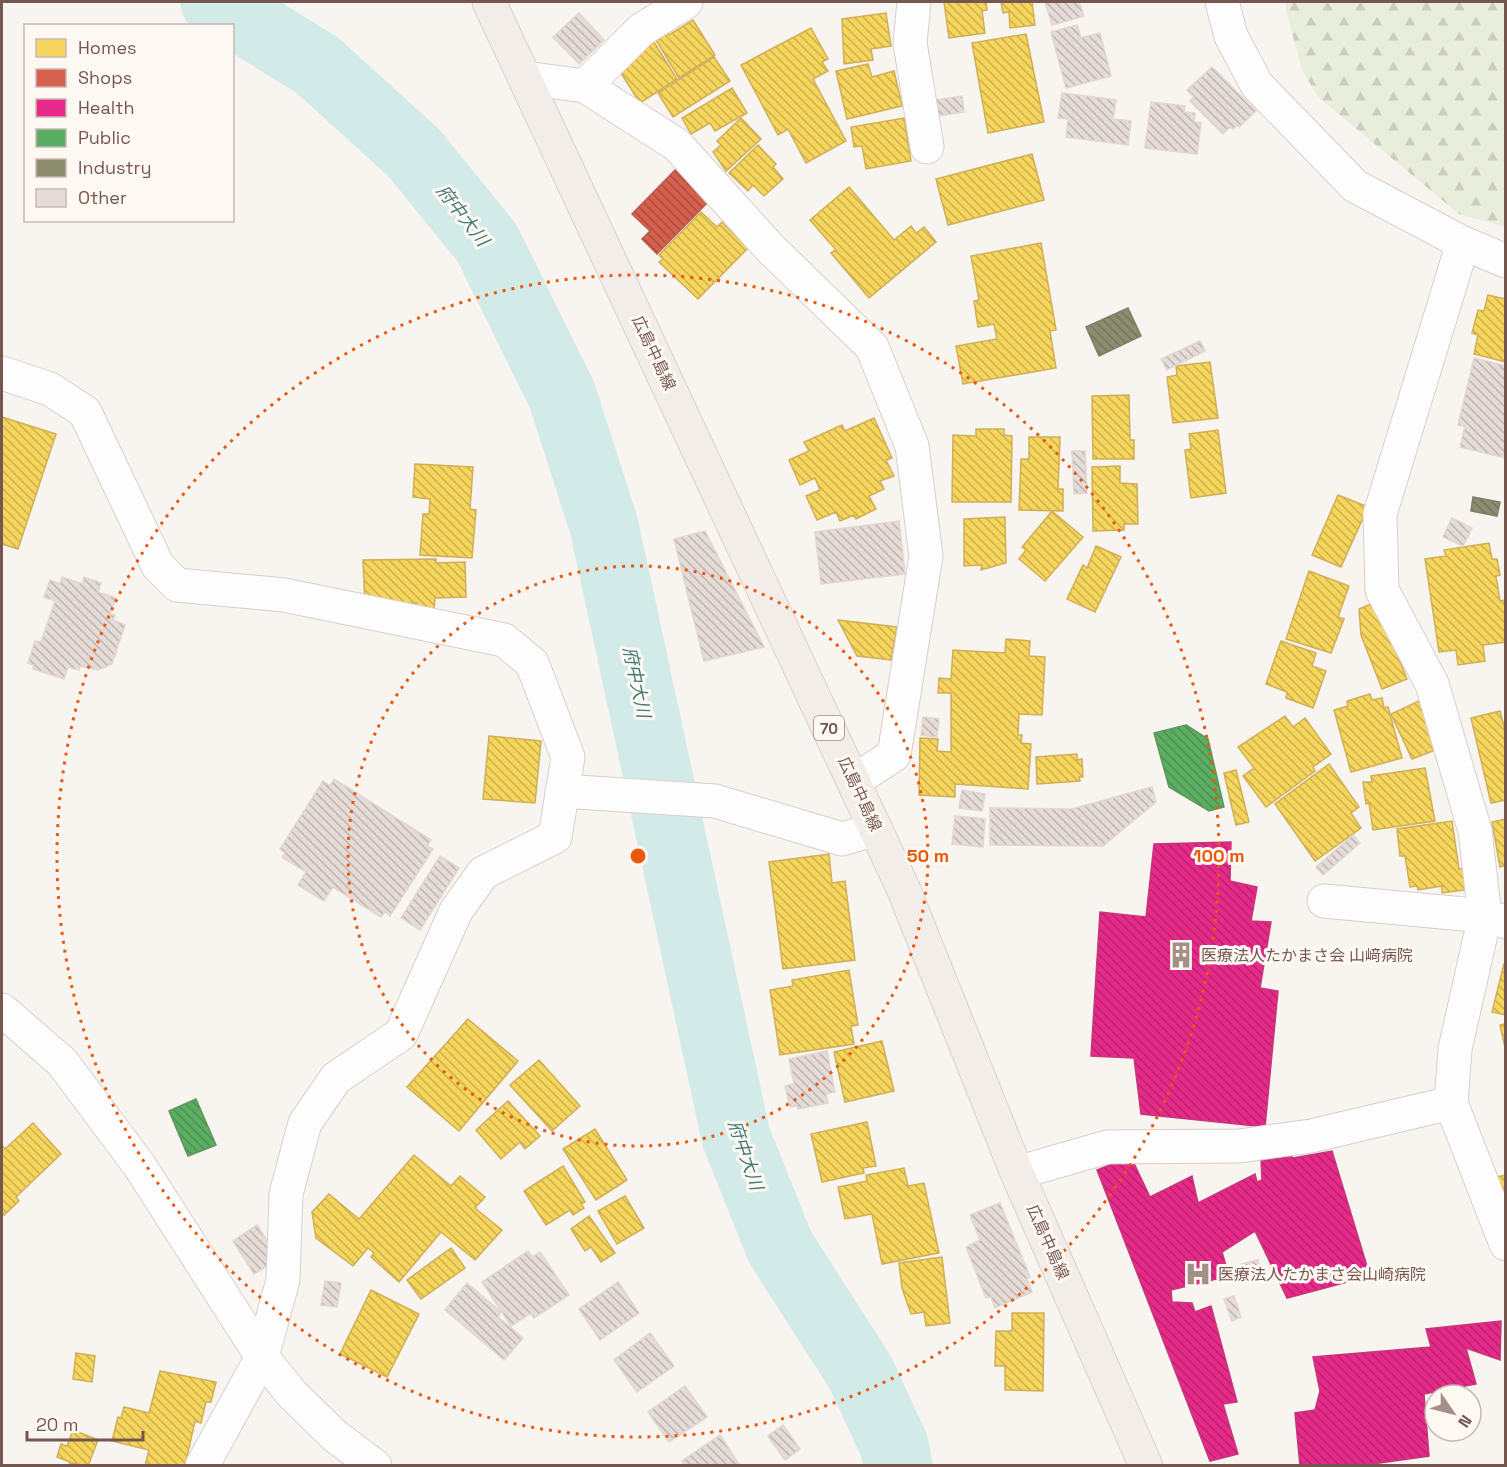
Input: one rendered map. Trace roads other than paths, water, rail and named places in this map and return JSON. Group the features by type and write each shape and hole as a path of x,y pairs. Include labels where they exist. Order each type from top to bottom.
{"main road":[{"name":"広島中島線","path":"489,2 903,888 1017,1173 1146,1466"}],"street":[{"path":"585,86 641,30 686,2"},
{"path":"914,2 910,43 927,147"},
{"path":"1222,2 1231,36 1257,85 1355,186 1463,243 1506,261"},
{"path":"525,78 585,86 677,146 770,248 872,347 912,446 926,556 894,755 854,781"},
{"path":"1463,243 1380,514 1382,590 1432,684 1475,831 1495,919 1455,1049 1451,1103 1506,1244"},
{"path":"2,373 50,389 85,412 158,566 177,585 284,595 504,640 532,663 568,757 571,792 555,837 483,873 456,911 401,1034 336,1078 305,1123 286,1194 284,1280 262,1357 202,1466"},
{"path":"571,792 715,801 842,839 876,829"},
{"path":"1323,901 1495,919"},
{"path":"2,1010 62,1062 139,1165 262,1357 292,1394 335,1436 375,1466"},
{"path":"1017,1173 1107,1147 1239,1146 1311,1136 1451,1103"}],"waterway":[{"name":"府中大川","path":"215,2 317,65 414,153 487,243 562,395 604,526 736,1137 780,1247 860,1372 894,1445 898,1466"}],"place":[{"name":"医療法人たかまさ会 山﨑病院","path":"1181,955"},
{"name":"医療法人たかまさ会山崎病院","path":"1198,1274"}]}
